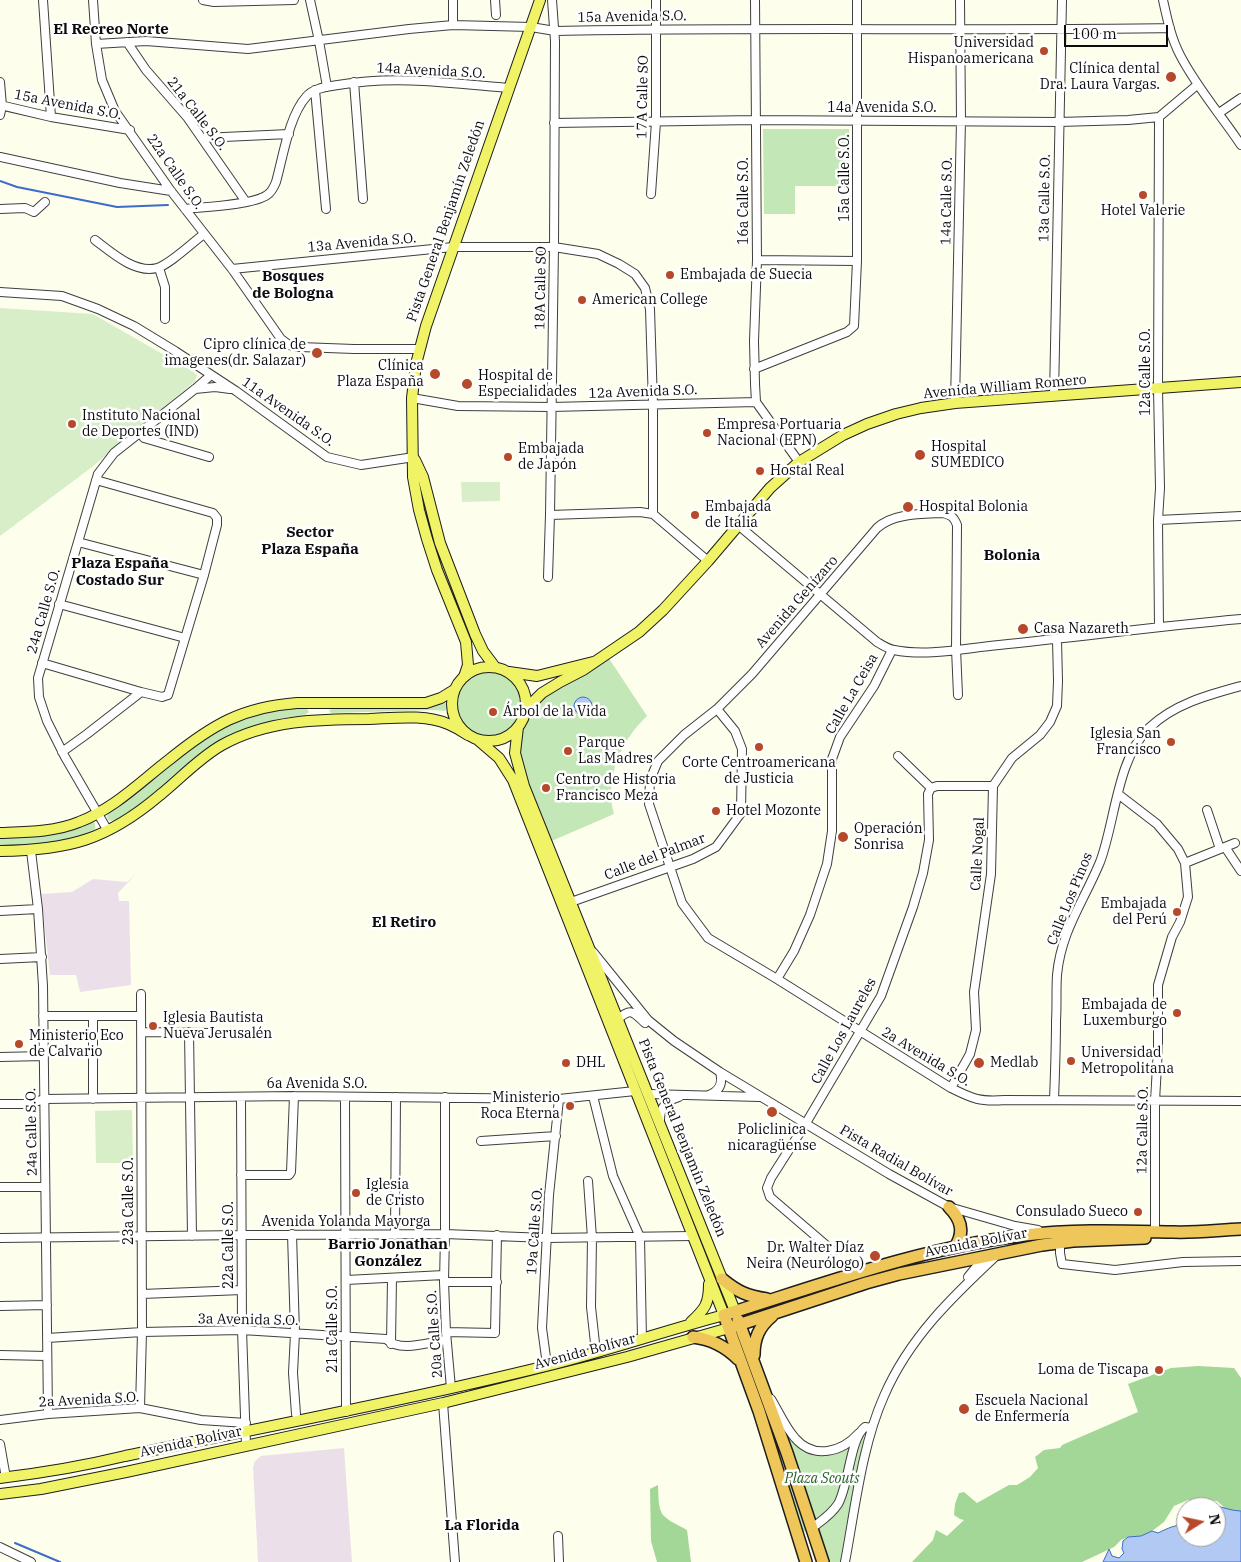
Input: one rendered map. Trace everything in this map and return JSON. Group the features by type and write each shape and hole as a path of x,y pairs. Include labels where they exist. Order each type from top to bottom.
{"highway":[{"path":"949,1207 960,1222 960,1239 955,1247"},
{"name":"Avenida Bolívar","path":"724,1315 882,1264 955,1247 1022,1235 1241,1229"},
{"path":"1133,1239 1140,1236 1153,1236 1156,1231"},
{"name":"Avenida Bolívar","path":"728,1328 881,1278 999,1253 1057,1235 1072,1241 1156,1238 1174,1232"},
{"path":"722,1279 736,1291 749,1296 771,1300"},
{"name":"Pista General Benjamín Zeledón","path":"735,1311 787,1453 823,1562"},
{"path":"754,1360 754,1344 758,1332 764,1323 775,1314"},
{"name":"Pista General Benjamín Zeledón","path":"724,1315 762,1419 806,1562"},
{"path":"693,1337 721,1345 731,1351 741,1362"},
{"path":"810,1562 807,1538 812,1528"}],"main road":[{"name":"Pista General Benjamín Zeledón","path":"464,677 468,665 466,642 437,570 419,510 413,478 412,398 419,349 540,0"},
{"name":"Avenida William Romero","path":"526,709 542,693 596,661 639,632 664,610 770,488 799,462 842,435 896,414 955,402 1241,382"},
{"name":"Pista General Benjamín Zeledón","path":"414,457 423,477 440,543 475,634 483,651 495,667"},
{"name":"Avenida William Romero","path":"506,671 536,676 596,661"},
{"path":"0,833 30,832 62,827 78,823 97,814 125,797 208,730 242,713 262,707 297,703 426,703 441,698 454,690 464,677 478,668 495,667 515,677 522,687 525,698 526,709 518,726 511,734 493,741 478,740 449,724 428,719 323,719 275,725 245,735 221,746 142,810 108,832 66,846 0,851"},
{"path":"454,690 452,705 454,717 468,735"},
{"name":"Pista General Benjamín Zeledón","path":"518,726 515,748 519,770 590,949 627,1071 724,1315"},
{"name":"Pista General Benjamín Zeledón","path":"478,740 493,751 513,780 559,898 612,1021 649,1094 735,1311"},
{"path":"532,830 542,843 564,898 571,902"},
{"path":"559,898 568,904 582,939 590,949"},
{"path":"612,1021 639,1087 649,1094"},
{"path":"624,1052 627,1071"},
{"path":"635,1091 640,1092 645,1098 663,1141 671,1152"},
{"path":"688,1325 704,1310 707,1304 710,1278"},
{"name":"Avenida Bolívar","path":"2,1481 95,1463 246,1427 346,1412 451,1388 596,1352 724,1315"},
{"name":"Avenida Bolívar","path":"0,1494 126,1472 443,1403 627,1357 728,1328"},
{"path":"2,1481 9,1485 29,1490"}],"street":[{"path":"43,0 51,117"},
{"name":"22a Calle S.O.","path":"93,0 96,44 102,80 116,111 171,191 232,269 281,339 289,345 300,347 419,349"},
{"path":"203,0 214,2 294,0"},
{"path":"310,0 327,87"},
{"path":"453,0 453,25"},
{"path":"495,0 496,15"},
{"name":"18A Calle SO","path":"548,577 554,247 554,31 552,0"},
{"name":"17A Calle SO","path":"651,194 656,122 656,0"},
{"name":"16a Calle S.O.","path":"756,0 757,260 754,369 756,402"},
{"name":"15a Calle S.O.","path":"754,369 846,332 854,326 857,261 857,0"},
{"name":"14a Calle S.O.","path":"955,402 961,120 960,0"},
{"name":"13a Calle S.O.","path":"1054,396 1062,0"},
{"path":"1163,0 1179,54 1197,85 1241,145"},
{"name":"15a Avenida S.O.","path":"96,44 146,41 248,49 453,25 531,27 554,31 756,28 1170,28"},
{"name":"21a Calle S.O.","path":"127,42 146,70 187,117 246,202"},
{"name":"14a Avenida S.O.","path":"315,90 354,82 400,80 508,88"},
{"path":"0,82 0,116"},
{"path":"354,82 363,199"},
{"path":"1160,117 1197,85"},
{"path":"185,209 246,202 266,196 276,182 289,134 300,105 307,95 315,90 326,209"},
{"path":"1219,113 1241,98"},
{"name":"15a Avenida S.O.","path":"1,105 51,117 130,130"},
{"name":"14a Avenida S.O.","path":"554,123 756,120 1059,122 1160,117"},
{"name":"12a Calle S.O.","path":"1159,626 1160,117"},
{"path":"202,138 289,134"},
{"path":"0,157 120,183 171,191"},
{"path":"0,209 25,208 34,212 45,202"},
{"path":"94,240 128,262 149,269 159,268 204,234"},
{"name":"13a Avenida S.O.","path":"232,269 453,247 554,247 598,254 619,264 634,274 644,288 650,309 653,404 652,514"},
{"path":"757,260 857,261"},
{"path":"159,268 165,287 165,319"},
{"path":"0,292 62,296 81,302 151,336 210,375"},
{"name":"24a Calle S.O.","path":"108,832 47,722 39,697 38,678 101,468 114,453 210,375"},
{"name":"11a Avenida S.O.","path":"210,375 236,391 327,456 361,465 414,457"},
{"path":"195,389 214,387 236,391"},
{"name":"12a Avenida S.O.","path":"412,398 458,406 551,407 756,402"},
{"path":"756,402 799,462"},
{"path":"140,432 144,438 209,457"},
{"path":"42,664 141,692 162,697 168,695 204,575 217,525 217,518 213,513 96,480"},
{"path":"550,515 640,512 652,514 708,561"},
{"name":"Avenida Genízaro","path":"671,866 649,804 650,780 658,761 684,735 717,709 752,674 883,522 892,518 943,513 951,515 957,525 956,649"},
{"path":"1158,520 1241,516"},
{"path":"738,525 877,642 892,650 914,652 956,649 1057,640 1159,626 1241,619"},
{"path":"78,542 204,575"},
{"path":"60,604 185,638"},
{"path":"898,756 931,788 937,786 993,786 1012,758 1040,735 1050,722 1057,706 1057,640"},
{"path":"956,649 958,695"},
{"name":"Calle La Ceisa","path":"777,979 794,950 810,915 827,864 832,831 832,758 840,737 874,686 892,650"},
{"name":"Calle Los Pinos","path":"1054,1100 1057,975 1063,945 1075,912 1100,862 1130,755 1147,729 1165,714 1190,702 1241,686"},
{"path":"62,752 141,692"},
{"name":"Calle del Palmar","path":"571,902 693,858 716,847 741,813 742,749 735,731 717,709"},
{"name":"Calle Nogal","path":"951,1088 970,1054 976,1030 974,992 991,874 993,786"},
{"name":"Calle Los Laureles","path":"833,1251 770,1197 767,1188 771,1178 806,1123 881,996 913,907 923,873 929,840 928,794 931,788"},
{"name":"12a Calle S.O.","path":"1118,794 1157,824 1178,849 1185,863 1188,897 1180,922 1172,937 1158,985 1158,1048 1155,1102 1156,1231"},
{"path":"1207,810 1223,848 1241,871"},
{"path":"1185,863 1235,843"},
{"name":"24a Calle S.O.","path":"31,850 42,957 48,1414"},
{"name":"2a Avenida S.O.","path":"671,866 682,903 708,938 951,1088 974,1099 991,1101 1241,1101"},
{"path":"0,912 38,909"},
{"path":"590,949 648,1020 674,1041"},
{"path":"0,960 42,957"},
{"name":"23a Calle S.O.","path":"140,1408 142,1332 141,994"},
{"path":"612,1021 626,1012 632,1012 654,1031 674,1041"},
{"path":"43,1016 141,1016"},
{"path":"93,1099 94,1016"},
{"path":"141,1032 210,1032"},
{"path":"189,1032 192,1236"},
{"name":"Pista Radial Bolívar","path":"674,1041 720,1072 766,1098 889,1174 949,1207 1015,1226 1057,1235"},
{"path":"0,1057 44,1056"},
{"path":"707,1096 720,1087 722,1080 720,1072"},
{"name":"6a Avenida S.O.","path":"0,1104 29,1104 44,1099 294,1096 559,1099 635,1091"},
{"path":"649,1094 754,1096 766,1098"},
{"path":"660,1122 660,1112 664,1105 675,1098 687,1095"},
{"path":"241,1174 289,1174 291,1172 294,1096"},
{"path":"593,1096 613,1176 640,1237 642,1339"},
{"name":"22a Calle S.O.","path":"241,1097 242,1330 246,1427"},
{"name":"21a Calle S.O.","path":"345,1097 346,1412"},
{"path":"395,1235 396,1097"},
{"name":"20a Calle S.O.","path":"445,1097 444,1278 446,1336 451,1388"},
{"name":"19a Calle S.O.","path":"547,1365 542,1328 546,1238 559,1099"},
{"path":"481,1141 556,1136"},
{"path":"588,1181 592,1238 591,1307 596,1352"},
{"path":"0,1187 45,1187"},
{"name":"Avenida Yolanda Mayorga","path":"0,1238 242,1234 445,1234 546,1238 692,1236"},
{"path":"292,1234 295,1333 293,1373 296,1414"},
{"path":"346,1280 444,1278 496,1282 497,1235"},
{"path":"1057,1235 1062,1264 1115,1270 1183,1262 1241,1261"},
{"path":"946,1303 999,1253"},
{"path":"845,1562 872,1428 884,1394 902,1362 931,1321 985,1256"},
{"path":"390,1344 392,1278"},
{"name":"3a Avenida S.O.","path":"47,1338 142,1332 242,1330 386,1339 390,1344 405,1346 446,1336 495,1333 496,1282"},
{"path":"142,1294 242,1290"},
{"path":"0,1306 47,1305"},
{"path":"0,1355 47,1356"},
{"path":"761,1380 795,1438 803,1445 815,1451 828,1452 844,1446 852,1442 865,1427 872,1428"},
{"path":"443,1403 455,1562"},
{"name":"2a Avenida S.O.","path":"0,1420 48,1414 140,1408 246,1427"},
{"path":"246,1427 246,1445"},
{"path":"812,1528 834,1510 841,1498 846,1487 859,1433"},
{"path":"0,1444 2,1481"},
{"path":"558,1536 559,1562"},
{"path":"0,1547 24,1561"}],"shaded area":[{"path":"135,875 118,893 119,901 129,901 131,985 80,992 76,975 50,975 41,894 72,892 93,879 127,882"},
{"path":"344,1448 352,1562 258,1562 253,1467 255,1461 261,1456"}],"green space":[{"path":"763,129 849,129 849,186 795,186 795,214 764,214"},
{"name":"Instituto Nacional de Deportes (IND)","path":"0,308 93,314 197,375 195,381 92,467 0,536"},
{"path":"461,482 500,482 500,501 462,502"},
{"name":"Parque Las Madres","path":"606,654 647,716 629,737 617,761 611,787 611,801 614,814 547,843 517,762 518,727 526,709"},
{"path":"489,672 501,675 512,681 518,692 521,704 518,716 512,727 501,733 489,736 477,733 466,727 460,716 457,704 460,692 466,681 477,675"},
{"path":"445,701 447,708 445,711 331,713 329,711 331,709 436,705"},
{"path":"270,709 307,709 309,712 305,715 264,723 230,736 214,745 183,768 148,800 130,813 122,818 108,820 107,816 110,811 142,789 196,741 215,730"},
{"path":"90,820 95,823 95,830 75,839 49,844 0,847 0,835"},
{"path":"132,1110 133,1163 96,1163 95,1111"},
{"path":"736,1332 758,1386 807,1526 803,1535"},
{"path":"1198,1366 1234,1368 1241,1378 1241,1511 1226,1509 1226,1497 1176,1497 1176,1505 1164,1522 1152,1531 1141,1536 1128,1537 1121,1540 1114,1547 1082,1562 912,1562 933,1540 936,1530 947,1536 964,1520 954,1515 959,1493 964,1492 977,1503 1009,1485 1017,1485 1030,1477 1038,1468 1035,1457 1044,1450 1060,1448 1062,1445 1138,1412 1128,1384 1171,1368"},
{"name":"Plaza Scouts","path":"785,1428 798,1445 805,1451 813,1454 831,1455 851,1447 837,1496 824,1513 814,1521"},
{"path":"865,1432 841,1562 827,1562 817,1528 840,1505 847,1494 858,1445"},
{"path":"658,1485 662,1514 687,1530 691,1562 657,1562 651,1541 650,1489"}],"water":[{"path":"583,697 589,700 592,706 589,712 583,715 577,712 574,706 577,700"},
{"path":"1226,1508 1241,1511 1241,1562 1103,1562 1109,1549 1112,1556 1119,1558 1124,1553 1122,1549 1123,1541 1128,1537 1141,1536 1152,1531 1158,1533 1176,1526 1176,1547 1226,1547"}],"waterway":[{"path":"0,181 17,187 117,207 168,205"},
{"path":"15,1543 60,1562"}],"place":[{"name":"Universidad Hispanoamericana","path":"1044,51"},
{"name":"Clínica dental Dra. Laura Vargas.","path":"1171,77"},
{"name":"Hotel Valerie","path":"1143,195"},
{"name":"Embajada de Suecia","path":"670,275"},
{"name":"American College","path":"582,300"},
{"name":"Cipro clínica de imagenes(dr. Salazar)","path":"317,353"},
{"name":"Clínica Plaza España","path":"435,374"},
{"name":"Hospital de Especialidades","path":"467,384"},
{"name":"Instituto Nacional de Deportes (IND)","path":"72,424"},
{"name":"Empresa Portuaria Nacional (EPN)","path":"707,433"},
{"name":"Hospital SUMEDICO","path":"920,455"},
{"name":"Embajada de Japón","path":"508,457"},
{"name":"Hostal Real","path":"760,471"},
{"name":"Hospital Bolonia","path":"908,507"},
{"name":"Embajada de Italia","path":"695,515"},
{"name":"Casa Nazareth","path":"1023,629"},
{"name":"Árbol de la Vida","path":"493,712"},
{"name":"Iglesia San Francisco","path":"1171,742"},
{"name":"Corte Centroamericana de Justicia","path":"759,747"},
{"name":"Parque Las Madres","path":"568,751"},
{"name":"Centro de Historia Francisco Meza","path":"546,788"},
{"name":"Hotel Mozonte","path":"716,811"},
{"name":"Operación Sonrisa","path":"843,837"},
{"name":"Embajada del Perú","path":"1177,912"},
{"name":"Embajada de Luxemburgo","path":"1177,1013"},
{"name":"Iglesia Bautista Nueva Jerusalén","path":"153,1026"},
{"name":"Ministerio Eco de Calvario","path":"19,1044"},
{"name":"Universidad Metropolitana","path":"1071,1061"},
{"name":"DHL","path":"566,1063"},
{"name":"Medlab","path":"979,1063"},
{"name":"Ministerio Roca Eterna","path":"570,1106"},
{"name":"Policlinica nicaragüense","path":"772,1112"},
{"name":"Iglesia de Cristo","path":"356,1193"},
{"name":"Consulado Sueco","path":"1138,1212"},
{"name":"Dr. Walter Díaz Neira (Neurólogo)","path":"875,1256"},
{"name":"Loma de Tiscapa","path":"1159,1370"},
{"name":"Escuela Nacional de Enfermería","path":"964,1409"}],"district":[{"name":"El Recreo Norte","path":"111,30"},
{"name":"Bosques de Bologna","path":"293,286"},
{"name":"Sector Plaza España","path":"310,542"},
{"name":"Bolonia","path":"1012,556"},
{"name":"Plaza España Costado Sur","path":"120,572"},
{"name":"El Retiro","path":"404,923"},
{"name":"Barrio Jonathan González","path":"388,1254"},
{"name":"La Florida","path":"482,1526"}]}
